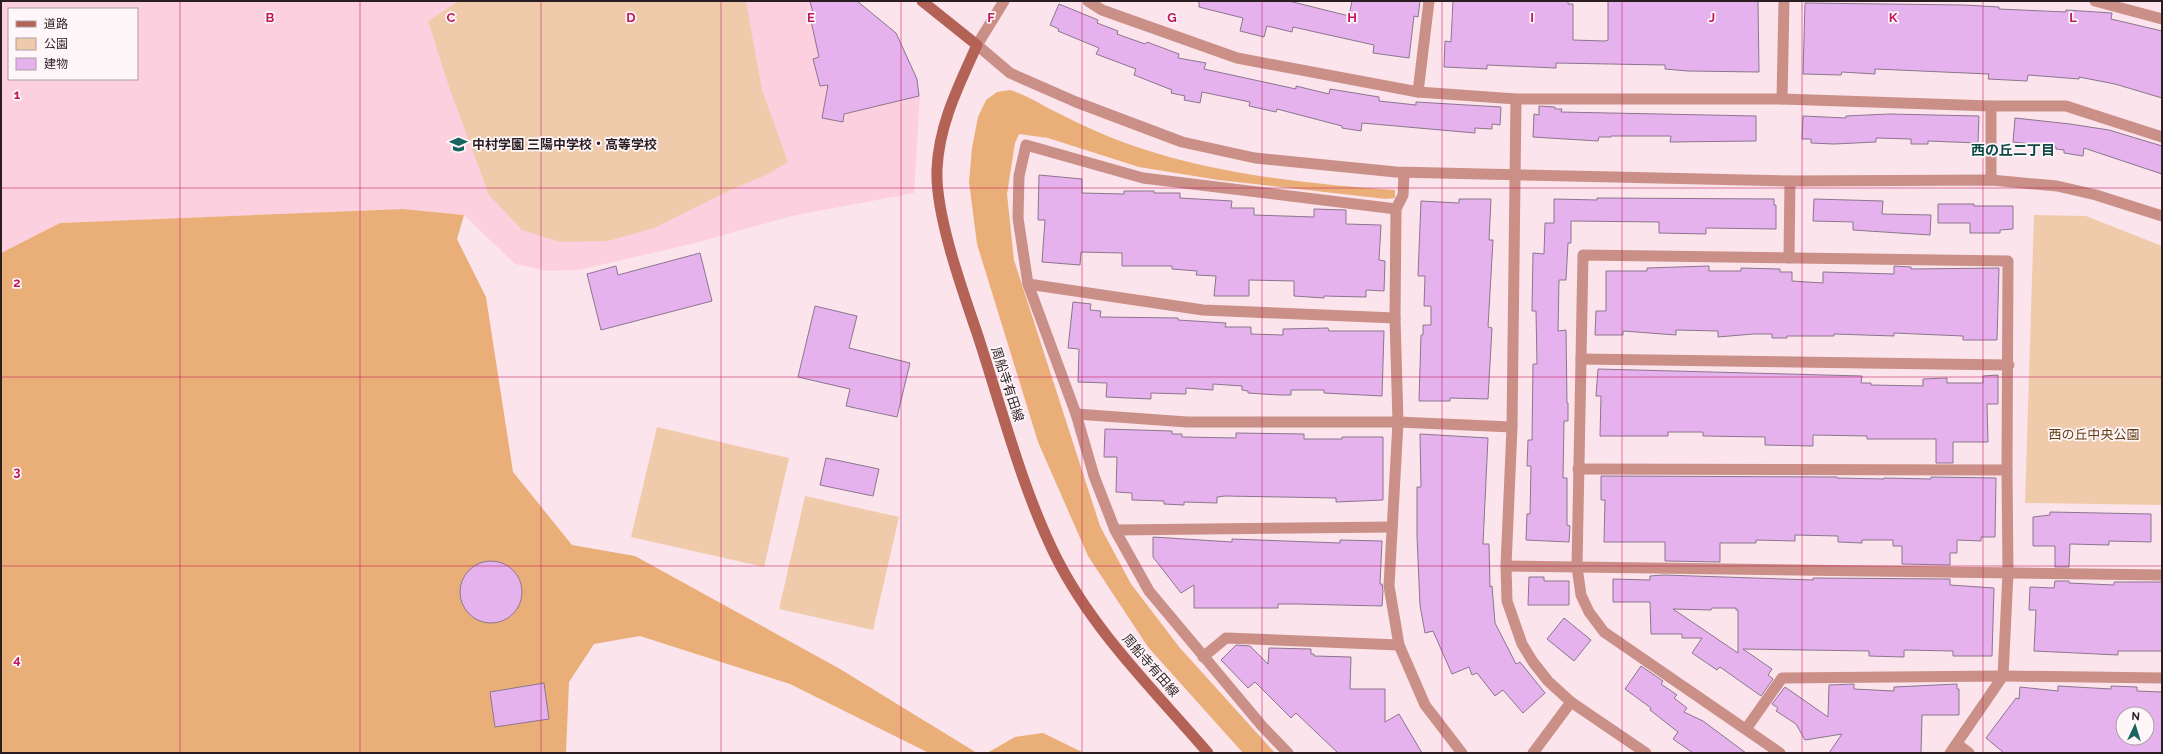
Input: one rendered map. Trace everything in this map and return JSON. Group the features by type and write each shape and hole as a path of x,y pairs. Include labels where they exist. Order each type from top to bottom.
{"main road":[{"path":"922,1 977,45"},
{"name":"周船寺有田線","path":"977,45 952,98 942,137 937,169 943,218 961,287 1033,505 1057,558 1107,636 1208,753"}],"street":[{"path":"1004,1 977,45 1010,73 1076,102 1182,142 1255,158 1404,172 1790,180 1991,180 2056,186 2096,195 2162,216"},
{"path":"1088,1 1102,10 1237,58 1418,92 1516,99 1782,99 1991,106 2066,106 2162,137"},
{"path":"1418,92 1429,1"},
{"path":"1782,99 1784,1"},
{"path":"2095,1 2162,19"},
{"path":"1516,99 1512,427 1506,566 1507,601 1522,644 1543,675 1571,702 1646,753"},
{"path":"1991,106 1991,180"},
{"path":"1288,753 1262,726 1149,591 1115,530 1094,476 1076,414 1028,284 1018,218 1019,176 1026,145 1143,178 1396,209"},
{"path":"1404,172 1403,195 1396,209 1395,318 1398,422 1389,586 1400,644 1425,705 1462,753"},
{"path":"1789,258 1790,180"},
{"path":"1780,753 1604,632 1589,612 1581,595 1577,567 1583,255 2008,261 2008,573 2003,676 1954,749 1969,753"},
{"path":"1028,284 1203,310 1395,318"},
{"path":"1581,359 2009,365"},
{"path":"1076,414 1187,422 1398,422 1512,427"},
{"path":"1578,469 2007,470"},
{"path":"1115,530 1392,527"},
{"path":"1506,566 2162,575"},
{"path":"1203,657 1226,638 1400,644"},
{"path":"1746,729 1782,678 2003,676 2162,678"},
{"path":"1533,753 1571,702"}],"shaded area":[{"name":"中村学園 三陽中学校・高等学校","path":"1,1 857,1 898,35 920,95 914,193 792,216 691,244 579,270 548,271 515,264 464,215 403,209 60,223 1,253"},
{"path":"1010,90 1024,95 1055,112 1109,137 1168,157 1200,165 1264,177 1330,185 1395,190 1395,198 1386,199 1219,180 1139,167 1048,138 1019,134 1015,143 1007,194 1014,260 1100,526 1131,584 1180,648 1275,753 1243,753 1148,647 1088,556 1038,442 977,244 969,182 972,148 978,117 986,100 997,92"},
{"path":"403,209 464,215 457,239 486,297 513,472 572,545 635,556 840,669 977,753 929,753 790,684 640,636 594,644 569,682 566,753 1,753 1,253 60,223"},
{"path":"1043,733 1084,753 987,753 1015,737"}],"green space":[{"path":"459,1 746,1 762,90 788,162 766,175 735,188 654,228 608,241 560,242 522,230 489,195 449,87 428,21"},
{"name":"西の丘中央公園","path":"2034,215 2086,216 2162,246 2162,505 2025,503"},
{"path":"657,427 789,458 764,567 631,537"},
{"path":"805,496 899,517 873,630 779,609"}],"building":[{"path":"810,1 857,1 896,33 917,79 919,96 844,114 843,122 822,118 828,85 820,86 813,59 819,57 811,21 815,21"},
{"path":"1199,1 1289,1 1349,16 1352,1 1420,1 1418,17 1414,16 1409,58 1373,53 1374,45 1293,27 1292,32 1267,26 1264,37 1240,31 1243,18 1199,7"},
{"path":"1453,1 1568,1 1568,4 1573,4 1573,40 1605,41 1608,40 1608,1 1758,1 1759,72 1688,71 1665,69 1665,65 1556,63 1556,68 1487,65 1487,69 1444,67 1445,41 1451,42"},
{"path":"1805,3 1964,5 1999,7 1999,9 2066,12 2066,10 2112,13 2111,19 2162,31 2162,98 2115,84 2079,77 2079,79 2028,75 2027,81 1988,79 1989,74 1875,69 1875,74 1842,72 1841,75 1803,74"},
{"path":"1059,4 1098,20 1097,23 1118,31 1117,34 1145,44 1147,42 1179,54 1178,58 1206,63 1204,69 1296,89 1296,86 1329,94 1330,89 1379,97 1379,101 1416,105 1416,102 1501,107 1500,125 1492,124 1492,129 1475,128 1475,133 1362,123 1361,131 1342,128 1342,126 1277,109 1276,112 1249,106 1250,102 1202,92 1200,103 1184,100 1185,96 1171,93 1172,90 1134,75 1136,69 1096,54 1099,48 1058,31 1059,29 1050,25"},
{"path":"1539,106 1555,107 1555,109 1562,109 1561,112 1756,116 1756,141 1670,142 1671,136 1611,136 1599,137 1598,141 1533,137 1534,114 1539,115"},
{"path":"1889,114 1979,116 1978,143 1928,141 1928,144 1911,144 1911,139 1876,138 1876,142 1834,144 1811,143 1811,139 1802,139 1803,116 1846,118 1846,116"},
{"path":"2015,118 2109,130 2162,146 2162,174 2084,148 2083,156 2064,153 2064,150 2056,149 2056,147 2013,142"},
{"path":"1039,175 1082,179 1082,193 1124,194 1124,191 1154,191 1154,193 1180,193 1180,198 1232,201 1231,208 1254,208 1254,215 1314,217 1314,209 1346,210 1346,224 1381,225 1379,260 1385,261 1384,291 1366,290 1366,297 1324,296 1324,298 1294,296 1294,281 1249,280 1249,296 1214,296 1216,276 1196,275 1197,271 1172,269 1172,266 1122,266 1122,253 1081,252 1080,265 1042,262 1045,220 1038,220"},
{"path":"1597,198 1774,199 1774,205 1776,205 1776,229 1706,228 1706,234 1659,233 1659,222 1571,221 1571,243 1568,243 1566,280 1559,280 1558,331 1566,330 1568,421 1564,421 1563,478 1567,478 1567,525 1570,526 1569,542 1526,540 1527,514 1530,514 1531,466 1527,466 1528,440 1532,440 1533,364 1537,364 1536,311 1532,311 1533,253 1544,254 1545,223 1554,223 1554,199 1597,200"},
{"path":"1459,199 1491,199 1489,240 1493,240 1488,327 1492,328 1488,399 1450,398 1450,401 1419,401 1421,335 1423,335 1423,325 1431,325 1431,306 1424,306 1425,276 1418,276 1421,201 1459,203"},
{"path":"1814,199 1883,201 1882,214 1931,215 1930,235 1853,230 1853,222 1813,221"},
{"path":"1938,204 2013,206 2013,229 2000,230 2000,233 1970,233 1970,223 1938,223"},
{"path":"700,253 712,301 601,330 587,274 616,266 618,275"},
{"path":"1709,266 1709,271 1741,271 1741,268 1780,269 1780,272 1792,272 1792,281 1823,283 1823,272 1894,274 1894,266 1911,267 1911,269 1999,268 1997,340 1963,340 1963,336 1894,333 1894,336 1834,334 1834,336 1787,336 1787,338 1772,338 1772,334 1753,334 1718,337 1718,331 1676,330 1676,335 1623,331 1623,335 1595,335 1596,311 1606,311 1606,271 1647,271 1647,268"},
{"path":"1073,302 1091,304 1090,310 1101,311 1100,317 1178,318 1178,320 1226,323 1225,327 1251,327 1251,334 1283,335 1283,329 1328,328 1329,331 1384,331 1382,396 1324,393 1324,390 1291,390 1291,395 1248,393 1248,391 1242,390 1242,386 1213,384 1213,390 1186,388 1186,394 1151,393 1151,399 1106,397 1107,383 1078,382 1079,349 1068,348"},
{"path":"815,306 857,316 849,348 910,363 897,417 846,406 850,389 798,377"},
{"path":"1598,369 1862,376 1861,383 1871,383 1871,385 1923,386 1923,379 1947,378 1947,383 1983,383 1983,376 1998,375 1998,404 1987,404 1988,442 1953,442 1953,463 1936,463 1936,439 1867,439 1867,436 1813,435 1813,446 1765,445 1765,437 1703,436 1703,432 1668,432 1668,436 1600,436 1601,396 1596,396"},
{"path":"1105,429 1172,431 1172,434 1182,434 1182,437 1236,438 1236,433 1304,434 1304,439 1383,437 1383,500 1336,502 1336,498 1225,496 1217,497 1217,503 1184,502 1184,505 1164,504 1164,501 1132,500 1132,493 1116,492 1117,457 1104,457"},
{"path":"1420,434 1488,438 1483,544 1489,544 1490,587 1492,586 1495,623 1516,664 1520,662 1545,693 1523,713 1503,690 1495,696 1477,673 1472,675 1469,667 1452,674 1433,631 1425,633 1420,605 1417,536 1417,487 1421,487"},
{"path":"826,458 879,469 873,496 820,485"},
{"path":"1601,476 1837,477 1884,479 1931,479 1931,477 1996,478 1995,537 1981,537 1981,541 1957,540 1957,553 1950,553 1950,565 1902,564 1902,546 1893,546 1893,540 1862,540 1862,543 1838,542 1838,536 1795,535 1795,541 1756,540 1756,543 1720,543 1720,562 1665,561 1665,542 1604,542 1605,500 1601,500"},
{"path":"2050,512 2151,514 2151,542 2109,541 2109,545 2070,544 2069,567 2055,567 2055,546 2033,546 2033,517 2050,515"},
{"path":"1153,537 1232,542 1232,539 1340,543 1340,540 1382,541 1380,584 1382,584 1383,591 1382,606 1278,604 1278,608 1194,608 1194,585 1181,593 1153,557"},
{"path":"485,561 497,561 513,570 520,580 522,592 520,604 513,614 497,623 485,623 474,618 465,609 460,598 460,586 465,575 474,566"},
{"path":"1664,575 1813,580 1813,578 1950,579 1950,585 1994,588 1992,656 1953,656 1953,651 1904,650 1904,657 1869,656 1869,651 1743,649 1772,669 1768,675 1773,679 1761,696 1720,667 1717,670 1692,653 1702,638 1682,638 1682,634 1651,634 1650,602 1613,602 1613,579 1650,580 1650,576","holes":["1712,608 1736,608 1736,610 1738,610 1738,653 1673,609 1711,610"]},
{"path":"1529,577 1544,577 1544,581 1569,581 1569,605 1528,605"},
{"path":"2055,581 2114,585 2114,582 2162,582 2162,651 2118,651 2118,655 2034,651 2036,610 2029,610 2030,587 2054,588"},
{"path":"1564,618 1591,640 1574,661 1547,639"},
{"path":"1236,645 1250,646 1268,664 1269,648 1311,649 1311,654 1314,654 1314,656 1351,657 1350,689 1385,689 1385,722 1399,714 1422,753 1338,753 1296,713 1291,718 1255,682 1248,688 1221,660"},
{"path":"1641,666 1663,681 1661,684 1677,695 1674,698 1687,708 1684,712 1703,721 1746,753 1693,753 1673,739 1678,732 1650,710 1651,708 1625,689"},
{"path":"544,683 549,719 495,727 490,692"},
{"path":"1854,684 1854,689 1894,691 1894,687 1957,684 1957,689 1959,689 1959,715 1922,715 1921,753 1829,753 1842,734 1805,740 1796,724 1776,711 1778,708 1772,704 1785,687 1828,717 1829,685"},
{"path":"2058,686 2111,689 2111,686 2137,687 2137,691 2162,692 2162,753 2004,753 1986,738 2016,698 2019,699 2020,687 2058,691"}],"place":[{"name":"中村学園 三陽中学校・高等学校","path":"459,144"}],"district":[{"name":"西の丘二丁目","path":"2013,150"}]}
